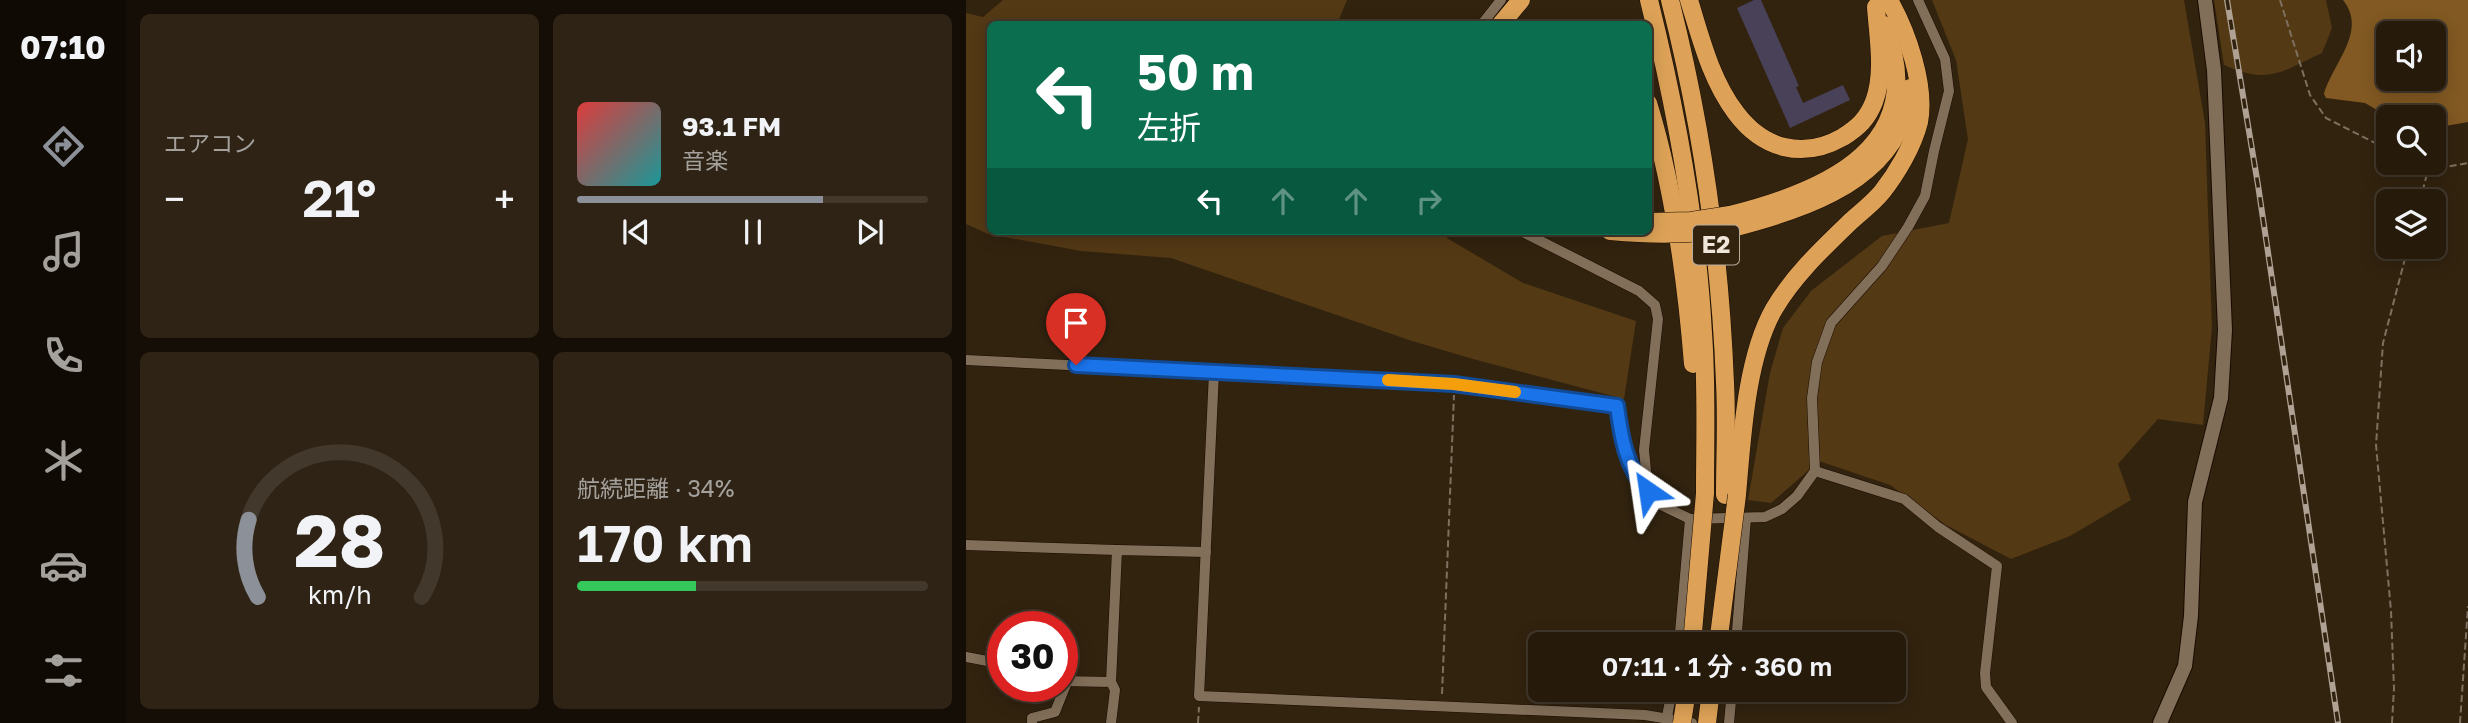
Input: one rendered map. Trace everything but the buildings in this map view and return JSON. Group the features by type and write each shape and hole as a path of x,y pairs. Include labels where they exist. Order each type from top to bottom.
{"highway":[{"path":"1504,21 1521,0"},
{"name":"E2","path":"1649,0 1684,160 1703,332 1705,493 1693,632"},
{"name":"E2","path":"1671,0 1701,142 1717,260 1731,495"},
{"path":"1689,0 1710,66 1737,114 1764,139 1797,149 1816,149 1864,123 1875,100 1879,76 1879,2"},
{"path":"1719,632 1731,495 1752,375 1761,340 1773,310 1795,278 1881,193 1903,159 1919,122 1919,94 1907,38 1879,2"},
{"path":"1652,234 1694,234 1731,221 1799,194 1834,176 1865,153 1886,127 1896,101 1897,65 1879,2"},
{"path":"1652,222 1731,221 1778,216 1822,198 1861,176 1891,143 1903,120 1915,68"},
{"path":"1652,116 1662,149 1686,283 1705,493"},
{"path":"1672,721 1681,702"},
{"path":"1707,723 1710,702"}],"street":[{"path":"1484,21 1501,0"},
{"path":"966,360 1454,384 1617,406 1620,434 1638,481 1661,505 1690,519 1765,517 1782,509 1797,496 1815,471 1812,398 1816,362 1831,323 1882,266 1925,196 1949,91 1945,59 1918,0"},
{"path":"2160,723 2185,666 2191,615 2195,502 2221,398 2225,330 2214,70 2205,0"},
{"path":"1529,235 1639,291 1655,305 1658,319 1644,450 1648,491"},
{"path":"1213,372 1199,696 1645,715 1692,723"},
{"path":"1815,471 1904,499 1938,527 1997,566 1985,673 1986,687 2012,723"},
{"path":"1736,632 1746,518"},
{"path":"1680,632 1690,519"},
{"path":"966,545 1206,552"},
{"path":"1111,723 1115,690 1111,682 1117,550"},
{"path":"966,657 987,661"},
{"path":"1078,681 1111,682"},
{"path":"1032,723 1032,718 1055,712 1058,702"},
{"path":"1672,702 1672,721"},
{"path":"1729,723 1731,702"}],"path":[{"path":"2280,0 2310,95 2326,118 2376,143"},
{"path":"2446,167 2468,163"},
{"path":"2392,723 2394,688 2391,611 2376,445 2383,343 2405,259"},
{"path":"1441,707 1454,384"},
{"path":"2460,723 2468,606"},
{"path":"1198,723 1199,696"}],"shaded area":[{"path":"1003,0 1347,0 1338,21 987,21 987,234 966,224 966,13 983,17"},
{"path":"1932,0 2184,0 2205,123 2212,327 2203,425 2158,419 2118,464 2131,500 2070,536 2011,559 1946,525 1890,485 1819,461 1771,503 1748,500 1770,373 1783,328 1811,291 1882,236 1949,223 1968,139 1956,60"},
{"path":"2214,0 2326,0 2332,28 2322,53 2274,74 2240,71 2224,65"},
{"path":"2343,0 2468,0 2468,122 2446,126 2446,105 2376,105 2376,109 2365,103 2326,98 2324,94 2328,82 2346,47 2352,23 2350,12"},
{"path":"993,235 1446,235 1523,283 1636,321 1624,399 1412,341 1171,258 1081,251"}],"railway":[{"path":"2227,0 2258,185 2338,723"}],"slow traffic":[{"path":"1388,380 1454,384 1515,392"}],"route":[{"path":"1076,365 1454,384 1617,406 1620,434 1627,456 1638,481 1648,491"}]}
